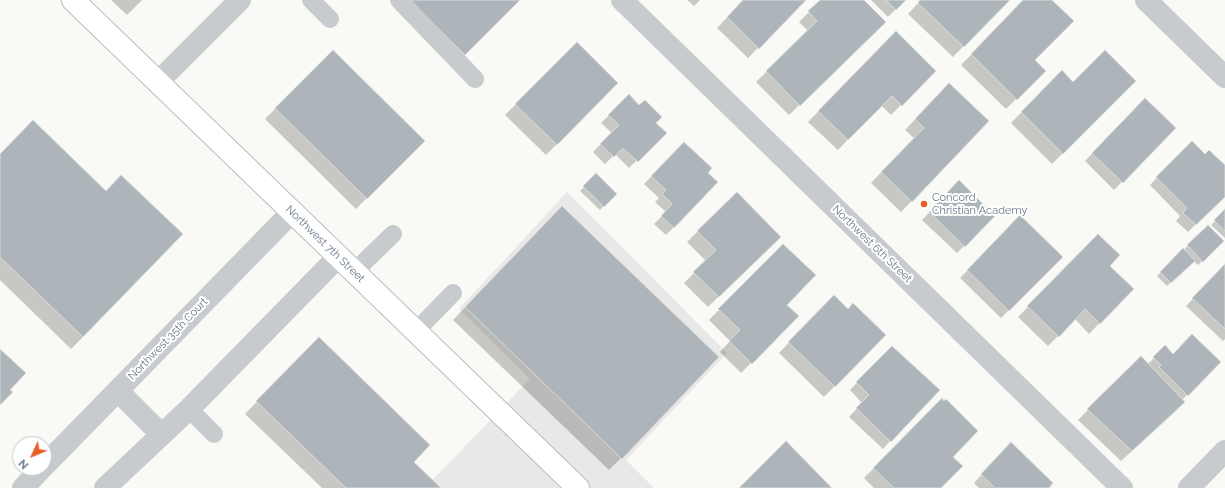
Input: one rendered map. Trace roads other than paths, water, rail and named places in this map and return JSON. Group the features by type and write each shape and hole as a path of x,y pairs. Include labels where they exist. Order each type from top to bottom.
{"main road":[{"name":"Northwest 7th Street","path":"73,0 578,488"}],"street":[{"path":"158,82 240,0"},
{"name":"Northwest 6th Street","path":"622,0 1122,488"},
{"path":"1146,0 1225,77"},
{"name":"Northwest 35th Court","path":"52,458 292,212"},
{"path":"105,488 189,409 338,257"},
{"path":"118,391 161,434"},
{"path":"1189,488 1225,451"},
{"name":"Northwest 35th Court","path":"23,488 34,476"}],"lane":[{"path":"312,0 330,18"},
{"path":"399,0 475,79"},
{"path":"354,272 393,234"},
{"path":"416,331 453,293"},
{"path":"189,409 214,434"}],"place":[{"name":"Concord Christian Academy","path":"924,204"}]}
